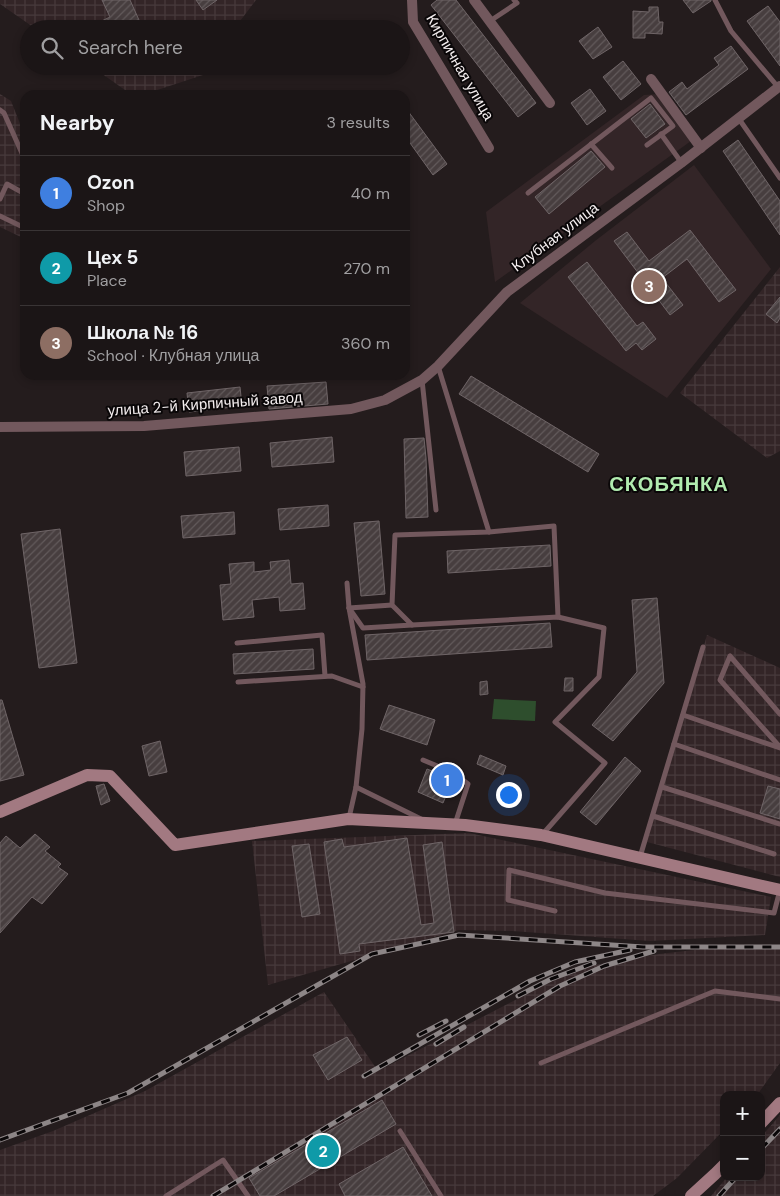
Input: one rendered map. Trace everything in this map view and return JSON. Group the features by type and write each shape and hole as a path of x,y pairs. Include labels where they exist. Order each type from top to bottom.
{"street":[{"name":"Кирпичная улица","path":"412,0 413,22 489,148"},
{"path":"474,0 550,103"},
{"path":"651,79 701,148"},
{"name":"Клубная улица","path":"351,409 384,400 422,380 438,366 507,292 701,148 779,86"},
{"name":"улица 2-й Кирпичный завод","path":"0,427 144,426 351,409"},
{"path":"0,812 87,774 110,776 175,845 348,819 455,825 541,835 780,890"},
{"path":"765,1120 780,1103"},
{"path":"691,1196 720,1169"}],"lane":[{"path":"490,21 516,4 514,0"},
{"path":"718,1 732,31 779,86"},
{"path":"528,193 651,98 673,126 647,144"},
{"path":"0,110 4,113 20,149"},
{"path":"738,119 780,178"},
{"path":"661,134 681,163"},
{"path":"591,144 612,168"},
{"path":"0,199 7,184 20,191"},
{"path":"0,216 20,226"},
{"path":"438,366 489,532"},
{"path":"422,380 436,510"},
{"path":"412,625 392,605 395,535 489,532 554,526 558,617"},
{"path":"347,583 349,608 363,687 362,729 356,787 348,819"},
{"path":"349,608 392,605"},
{"path":"349,608 363,628 558,617 604,628 599,677 555,722 605,764 541,835"},
{"path":"237,643 322,634 325,676"},
{"path":"640,858 704,647"},
{"path":"780,714 730,656 720,680 780,747"},
{"path":"238,682 332,676 363,687"},
{"path":"683,715 780,747"},
{"path":"674,744 780,780"},
{"path":"423,760 454,773 468,784 455,825"},
{"path":"662,786 780,824"},
{"path":"356,787 428,823"},
{"path":"653,816 774,854"},
{"path":"555,911 508,900 509,870 605,893 774,913 780,890"},
{"path":"541,1063 715,991 780,999"},
{"path":"400,1131 441,1196"},
{"path":"166,1196 223,1160 248,1196"}],"shaded area":[{"path":"0,0 256,0 241,20 23,20 0,4"},
{"path":"104,75 203,75 157,90 125,90"},
{"path":"0,94 11,101 20,124 20,237 0,227"},
{"path":"658,94 691,141 495,282 486,212 644,95"},
{"path":"694,165 771,269 667,398 520,303 595,241"},
{"path":"780,267 780,451 767,458 680,393"},
{"path":"707,635 780,668 780,877 647,842"},
{"path":"469,833 771,897 765,935 650,941 512,931 459,930 268,985 252,841"},
{"path":"780,946 780,1063 760,1091 720,1091 720,1134 677,1178 653,1196 0,1196 0,1150 53,1131 145,1091 324,992 378,1071 577,968 659,954 721,947"},
{"path":"780,1115 780,1196 711,1196 724,1181 765,1181 765,1132"}],"green space":[{"path":"494,699 536,701 535,721 492,719"}],"building":[{"path":"102,0 130,0 139,20 104,20 110,17"},
{"path":"196,0 217,0 203,10"},
{"path":"437,0 456,0 536,103 518,117 431,5"},
{"path":"683,0 711,0 711,1 693,13"},
{"path":"768,6 780,22 780,66 747,21"},
{"path":"649,7 658,7 659,22 663,22 662,34 645,33 645,38 633,38 633,11 649,12"},
{"path":"598,27 612,47 593,59 579,41"},
{"path":"731,46 748,69 686,115 669,92 682,82 687,89 719,65 714,58"},
{"path":"623,61 641,84 621,100 603,77"},
{"path":"590,89 606,111 587,125 571,103"},
{"path":"650,104 665,124 646,138 631,119"},
{"path":"410,114 447,164 433,175 410,143"},
{"path":"738,140 780,201 780,235 723,151"},
{"path":"591,151 605,167 549,214 535,197"},
{"path":"690,230 736,290 719,302 687,259 662,278 683,305 670,315 614,241 627,232 649,261"},
{"path":"587,262 637,326 643,322 656,339 642,350 636,343 626,351 568,277"},
{"path":"780,297 780,318 777,323 766,314"},
{"path":"471,376 599,454 588,472 459,394"},
{"path":"326,382 328,404 269,409 267,386"},
{"path":"240,387 242,406 189,412 187,393"},
{"path":"332,437 334,462 272,467 270,443"},
{"path":"424,438 428,517 406,518 404,439"},
{"path":"239,447 241,471 186,476 184,452"},
{"path":"328,505 329,526 280,530 278,509"},
{"path":"234,512 235,534 183,538 181,516"},
{"path":"379,521 385,594 361,596 354,523"},
{"path":"60,529 77,663 39,668 21,534"},
{"path":"550,545 551,566 448,573 447,551"},
{"path":"289,560 291,584 303,583 305,609 280,611 279,597 252,600 254,617 223,620 220,585 231,584 229,564 254,562 254,572 271,570 270,562"},
{"path":"657,598 664,683 613,741 592,725 637,672 632,600"},
{"path":"550,623 552,647 367,660 365,635"},
{"path":"313,649 314,669 234,674 233,654"},
{"path":"565,678 573,678 573,691 564,691"},
{"path":"487,681 488,694 480,695 480,682"},
{"path":"0,700 2,700 24,775 0,781"},
{"path":"389,705 435,720 427,745 380,729"},
{"path":"160,741 167,772 149,776 142,746"},
{"path":"480,755 506,766 503,775 477,764"},
{"path":"625,757 641,771 596,825 580,812"},
{"path":"427,769 453,779 443,803 418,792"},
{"path":"104,784 110,801 101,805 96,786"},
{"path":"768,786 780,789 780,819 760,813"},
{"path":"35,834 50,847 45,851 61,864 58,867 68,874 42,904 32,897 0,933 0,843 6,836 20,848"},
{"path":"407,838 421,925 434,923 423,845 442,842 454,932 359,944 360,951 340,954 324,842 342,839 344,847"},
{"path":"309,844 320,914 302,917 292,846"},
{"path":"347,1037 362,1060 328,1080 313,1055"},
{"path":"382,1100 396,1124 274,1196 260,1196 249,1178"},
{"path":"403,1147 432,1196 345,1196 339,1184"}],"railway":[{"path":"0,1140 128,1093 372,954 459,935 643,947 780,947"},
{"path":"364,1076 530,981 575,962 630,950"},
{"path":"213,1196 560,986 604,966 654,951"},
{"path":"518,996 551,979 594,963"},
{"path":"419,1035 446,1021"},
{"path":"436,1044 464,1027"},
{"path":"765,1145 780,1129"},
{"path":"719,1196 732,1181"}],"place":[{"name":"Школа № 16","path":"649,286"},
{"name":"Ozon","path":"447,780"},
{"name":"Цех 5","path":"323,1151"}],"district":[{"name":"СКОБЯНКА","path":"669,484"}]}
